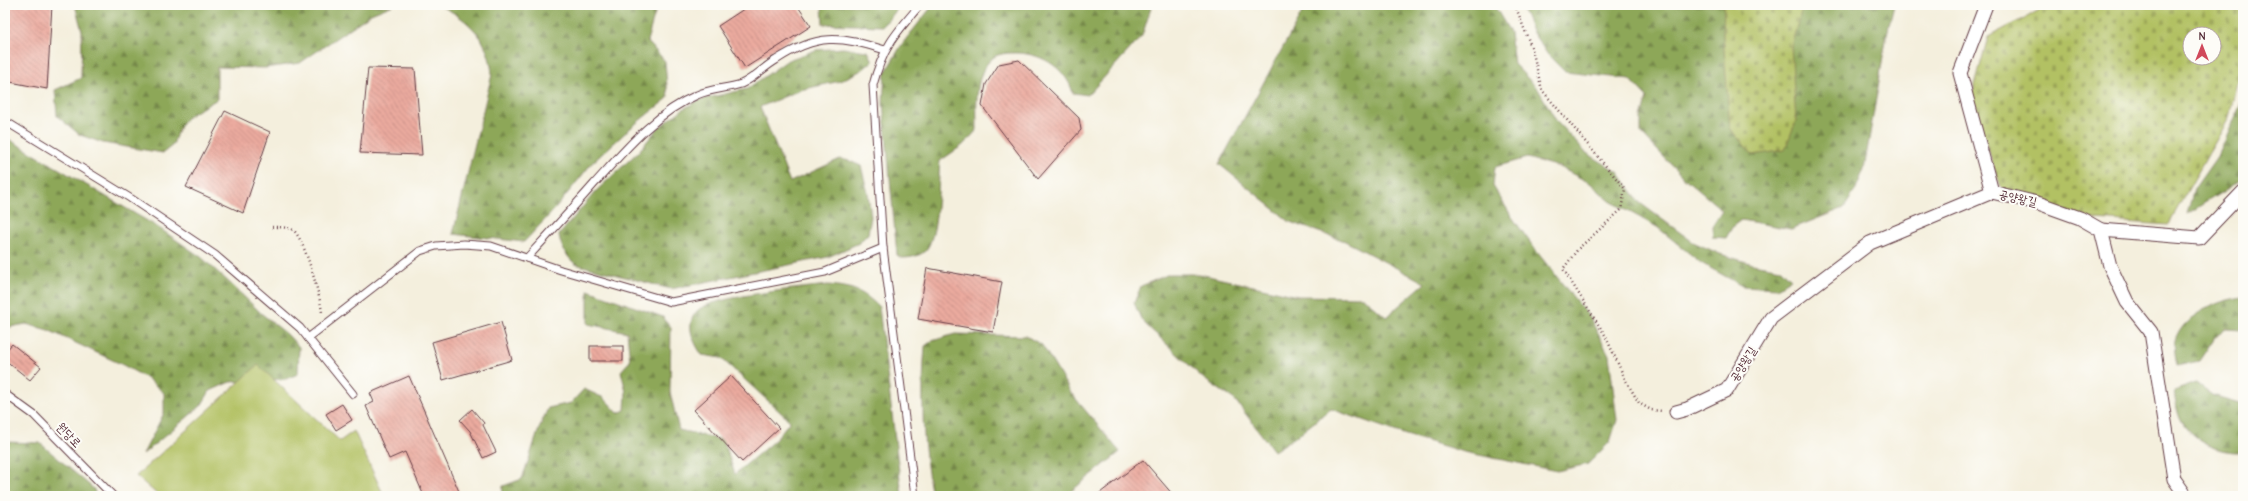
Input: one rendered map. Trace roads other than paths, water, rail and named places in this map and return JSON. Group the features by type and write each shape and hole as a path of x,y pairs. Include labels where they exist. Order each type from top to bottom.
{"street":[{"path":"1986,5 1960,73 1992,192"},
{"name":"공양왕길","path":"1676,412 1687,409 1727,390 1771,318 1870,243 1992,192 2041,204 2080,218 2101,230"},
{"path":"2186,496 2174,479 2151,332 2127,302 2110,266 2101,230 2199,238 2243,192"}],"lane":[{"path":"915,496 883,248 873,85 880,59 885,50 894,35 920,5"},
{"path":"527,258 642,133 673,109 696,95 716,87 741,83 800,46 821,39 852,40 885,50"},
{"path":"5,121 130,198 215,256 300,328 353,394"},
{"path":"308,338 420,251 436,246 464,244 491,246 672,302 825,272 883,248"},
{"name":"원당로","path":"5,394 34,415 113,496"}]}
